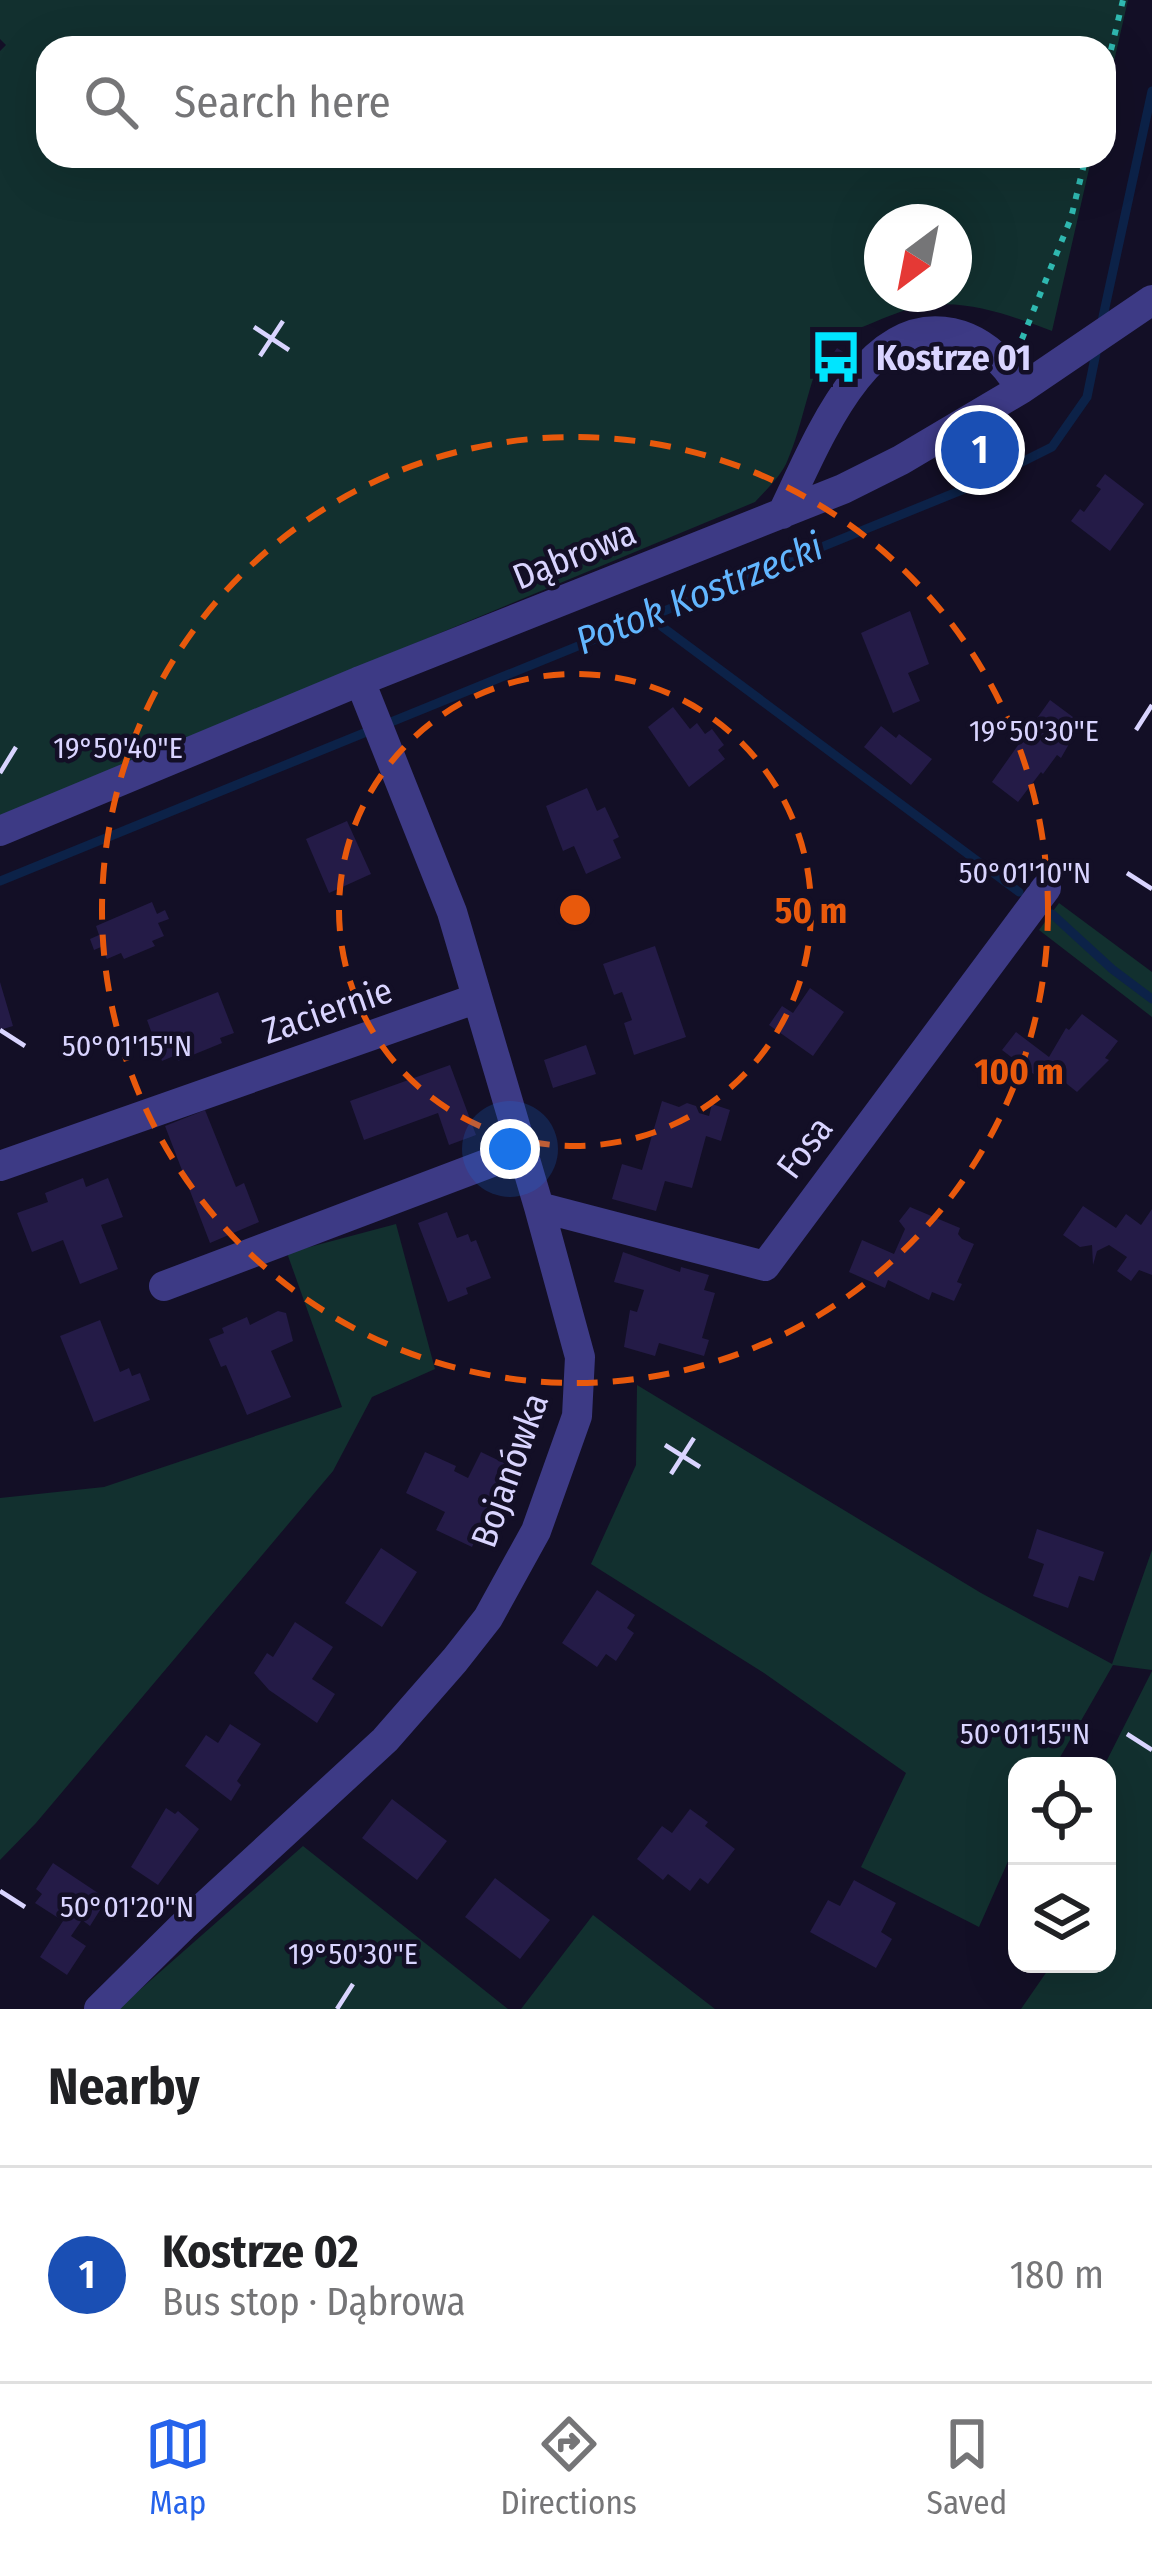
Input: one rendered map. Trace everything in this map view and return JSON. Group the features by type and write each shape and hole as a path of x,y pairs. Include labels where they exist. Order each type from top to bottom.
{"street":[{"name":"Dąbrowa","path":"0,831 365,694 901,460 1015,380 1059,360 1152,300"},
{"path":"782,514 851,385 889,346 912,334 952,333 988,348 1015,380"},
{"name":"Bojanówka","path":"99,2009 386,1740 477,1632 536,1531 577,1416 580,1357 539,1207 452,912 365,694"},
{"name":"Fosa","path":"539,1207 765,1266 1046,888"},
{"name":"Zaciernie","path":"0,1166 475,999"},
{"path":"164,1286 521,1151"}],"path":[{"path":"1114,36 1123,0"},
{"path":"1015,380 1071,218 1082,168"}],"green space":[{"path":"0,0 1128,0 1116,52 1116,36 36,36 36,168 1089,168 1052,331 972,307 972,204 864,204 864,312 902,312 832,336 817,367 786,464 755,502 0,816 0,51 6,45 0,39"},
{"path":"1059,903 1152,972 1152,1017 1039,930"},
{"path":"396,1224 435,1369 372,1397 333,1471 0,1860 0,1498 104,1487 342,1407 287,1253"},
{"path":"637,1385 981,1593 1112,1664 1152,1550 1152,1670 1113,1665 1060,1757 1008,1757 1008,1861 979,1927 861,1867 906,1773 764,1673 591,1564 636,1465"},
{"path":"1152,1671 1152,2009 1021,2009 1046,1973 1116,1973 1116,1757 1109,1757"},
{"path":"303,1846 508,2009 118,2009"},
{"path":"593,1915 715,2009 521,2009"}],"building":[{"path":"837,348 845,353 831,374 823,368"},
{"path":"1105,474 1144,504 1110,551 1071,521 1101,489 1096,486"},
{"path":"910,611 929,664 908,673 920,701 893,713 861,633"},
{"path":"1050,700 1081,723 1061,758 1057,755 1018,802 992,782"},
{"path":"673,707 690,729 697,723 705,734 712,729 724,745 718,750 725,759 689,787 648,727"},
{"path":"881,726 932,759 911,785 864,747"},
{"path":"587,788 597,811 605,807 619,837 613,840 621,858 586,874 574,846 563,851 546,806"},
{"path":"347,821 371,874 329,893 306,839"},
{"path":"152,902 157,914 165,910 169,919 158,923 164,936 152,941 155,946 124,959 121,953 107,959 101,947 94,950 90,939 99,935 96,926"},
{"path":"655,946 686,1037 634,1055 624,1023 632,1020 622,992 614,995 603,964"},
{"path":"0,982 13,1026 0,1030"},
{"path":"810,988 844,1012 813,1056 769,1025 782,1006 793,1013"},
{"path":"218,992 234,1033 178,1061 176,1055 162,1061 147,1020"},
{"path":"1082,1014 1118,1041 1105,1058 1109,1060 1077,1092 1052,1072 1044,1082 1002,1050 1016,1032 1049,1057 1066,1028"},
{"path":"586,1045 596,1074 553,1088 544,1060"},
{"path":"450,1065 476,1135 449,1145 438,1113 364,1140 350,1101"},
{"path":"662,1101 679,1107 687,1103 709,1116 712,1104 730,1110 721,1141 706,1136 692,1188 665,1181 656,1211 612,1199 622,1164 642,1170"},
{"path":"205,1110 236,1187 244,1183 259,1222 210,1243 165,1126"},
{"path":"83,1178 86,1187 108,1178 123,1217 101,1225 118,1269 80,1284 63,1240 32,1252 17,1213 48,1202 45,1193"},
{"path":"1083,1206 1116,1228 1126,1214 1141,1225 1152,1209 1152,1275 1139,1270 1131,1281 1117,1271 1127,1257 1109,1245 1097,1251 1093,1265 1092,1245 1080,1247 1063,1235"},
{"path":"910,1207 960,1228 962,1239 974,1244 954,1301 932,1292 929,1300 888,1280 885,1288 849,1272 862,1240 894,1254 905,1229 899,1221"},
{"path":"447,1212 457,1238 468,1234 471,1242 476,1240 491,1278 448,1302 418,1223"},
{"path":"623,1252 680,1272 681,1267 709,1275 704,1290 715,1293 702,1338 709,1340 704,1356 659,1343 655,1356 624,1347 630,1310 637,1312 644,1290 614,1282"},
{"path":"278,1311 286,1313 293,1341 271,1351 291,1397 247,1415 209,1339 247,1317 250,1325"},
{"path":"100,1320 120,1372 129,1368 132,1376 140,1373 150,1400 94,1422 60,1336"},
{"path":"425,1452 456,1466 454,1471 468,1478 481,1452 508,1465 472,1547 436,1530 445,1512 406,1493"},
{"path":"1037,1529 1104,1552 1094,1581 1079,1576 1068,1608 1033,1596 1044,1564 1028,1558"},
{"path":"381,1548 417,1572 382,1627 345,1603"},
{"path":"597,1590 635,1615 627,1628 634,1633 616,1661 606,1654 597,1667 562,1643"},
{"path":"295,1622 333,1647 312,1679 335,1694 317,1723 269,1690 254,1673 267,1653 273,1657"},
{"path":"230,1724 261,1744 237,1781 241,1785 231,1801 185,1766 206,1735 218,1743"},
{"path":"392,1799 447,1841 417,1880 362,1838"},
{"path":"166,1808 175,1814 178,1811 199,1829 158,1885 131,1867"},
{"path":"690,1809 735,1849 708,1884 700,1878 690,1891 668,1874 663,1880 637,1859 662,1826 672,1833"},
{"path":"53,1863 107,1899 90,1926 82,1920 71,1936 86,1946 67,1975 40,1957 63,1921 35,1903 42,1894 36,1889"},
{"path":"495,1878 550,1920 520,1959 465,1917"},
{"path":"854,1880 896,1903 881,1932 892,1939 876,1968 810,1932 828,1900 840,1906"}],"waterway":[{"name":"Potok Kostrzecki","path":"1101,326 1152,91"},
{"name":"Potok Kostrzecki","path":"0,881 984,481 1052,447 1087,397 1097,348"},
{"path":"649,617 1019,892"},
{"path":"1052,914 1152,999"}],"place":[{"name":"Kostrze 01","path":"836,357"},
{"name":"Kostrze 02","path":"980,450"}]}
